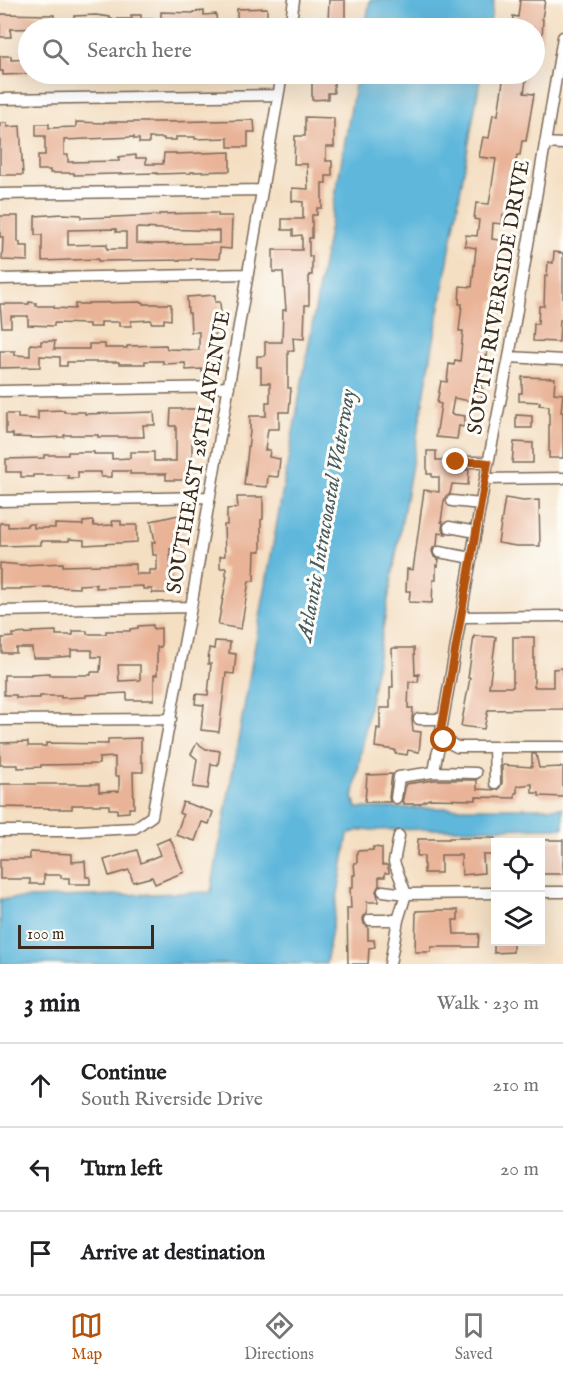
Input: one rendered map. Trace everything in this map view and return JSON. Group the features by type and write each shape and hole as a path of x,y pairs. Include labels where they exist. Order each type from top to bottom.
{"street":[{"path":"291,18 294,0"},
{"name":"SOUTH RIVERSIDE DRIVE","path":"434,772 443,738 441,731 443,719 563,37"},
{"name":"SOUTHEAST 28TH AVENUE","path":"0,831 135,828 152,816 191,607 280,84"},
{"path":"0,99 278,95"},
{"path":"545,143 563,144"},
{"path":"0,194 262,190"},
{"path":"0,279 248,274"},
{"path":"508,357 563,360"},
{"path":"0,391 229,387"},
{"path":"456,462 488,463"},
{"path":"485,479 563,478"},
{"path":"0,501 210,497"},
{"path":"452,501 481,504"},
{"path":"449,527 476,532"},
{"path":"439,552 472,558"},
{"path":"0,611 191,607"},
{"path":"462,616 563,616"},
{"path":"0,720 171,719"},
{"path":"419,719 443,719"},
{"path":"443,738 458,747 563,747"},
{"path":"494,747 495,783"},
{"path":"396,798 399,777 434,772 476,773"},
{"path":"390,964 398,920 406,894 394,862 399,836"},
{"path":"383,891 406,894 491,893"},
{"path":"545,892 563,892"},
{"path":"370,920 398,920"}],"water":[{"path":"370,0 494,0 491,18 367,18"},
{"name":"Atlantic Intracoastal Waterway","path":"355,84 479,84 353,798 357,808 563,808 563,828 360,830 348,834 326,964 0,964 0,899 211,892"}],"building":[{"path":"329,0 345,0 345,18 328,18"},
{"path":"520,0 545,0 542,18 513,18 513,16 518,17"},
{"path":"267,8 267,18 237,18 237,9"},
{"path":"204,11 204,15 216,14 216,18 161,18 161,12"},
{"path":"0,14 54,15 54,18 18,18 18,29 10,29 11,37 0,37"},
{"path":"96,15 110,17 74,18 74,16"},
{"path":"131,15 141,15 141,18 132,18"},
{"path":"0,56 11,56 11,60 18,60 18,74 3,75 3,71 0,71"},
{"path":"312,84 334,84 334,93 328,93 328,99 312,100"},
{"path":"503,84 525,84 524,93 534,94 526,141 522,141 520,155 517,155 508,206 510,206 509,215 503,215 502,224 493,223 492,239 507,241 505,252 502,252 500,274 495,274 496,301 492,301 481,403 454,398 451,414 465,416 464,427 459,426 457,439 436,437 441,404 437,403 441,381 447,382 449,364 454,365 455,360 460,361 463,331 459,331 462,304 459,304 460,286 472,287 476,248 465,246 466,235 477,236 479,220 474,219 476,203 489,204 496,159 479,157 483,137 489,138 493,114 498,115"},
{"path":"305,117 334,118 334,147 326,147 326,161 332,161 332,176 326,176 326,183 322,183 322,208 317,208 317,215 312,215 309,256 312,256 312,275 309,275 309,305 305,305 304,339 293,338 294,351 288,351 288,388 291,388 289,412 279,412 279,429 268,429 265,450 270,450 269,457 280,459 278,477 268,476 267,487 244,485 250,416 266,416 266,402 270,402 270,383 261,383 261,367 257,367 257,356 265,356 265,342 282,342 283,310 286,310 283,272 273,272 273,250 302,250 302,235 293,236 293,230 282,230 282,219 303,219 303,202 292,201 292,188 308,189 307,164 294,164 295,136 305,136"},
{"path":"254,120 255,132 248,132 248,147 228,147 228,138 176,137 176,140 164,140 164,138 149,138 149,143 139,143 139,139 134,139 134,137 64,140 64,155 68,155 68,162 119,161 118,157 136,155 136,158 146,158 146,164 163,164 164,153 230,152 230,171 74,175 74,173 50,173 50,170 38,170 38,155 45,155 45,136 36,136 36,124 49,124 49,128 76,127 76,122"},
{"path":"0,123 7,123 7,127 20,126 23,175 0,175"},
{"path":"218,213 218,216 232,216 231,249 220,248 219,259 42,261 42,235 35,235 35,216 62,214 81,215 81,218","holes":["136,228 219,231 219,243 136,243","116,229 116,232 126,232 126,249 107,249 107,244 68,245 68,230"]},
{"path":"0,216 18,216 18,242 20,246 28,246 28,261 2,260 3,237 0,237"},
{"path":"554,252 563,253 563,320 560,320 559,342 533,341 534,324 538,324 539,306 544,306 548,262 553,263"},
{"path":"215,295 215,302 220,302 221,316 215,316 215,345 210,345 210,372 202,372 202,369 186,370 185,363 163,364 163,361 145,361 145,364 67,362 67,366 60,366 60,357 40,356 40,367 0,368 0,351 15,351 15,355 30,356 30,344 41,345 41,341 55,341 54,349 89,349 89,344 105,344 105,348 166,345 167,349 199,350 199,332 191,332 187,297"},
{"path":"29,302 36,303 36,306 75,309 75,304 88,303 171,304 171,320 164,319 164,323 151,323 151,320 131,321 131,326 119,326 119,322 101,322 101,327 89,327 89,324 28,325 28,316 11,316 11,327 2,327 0,304 29,304"},
{"path":"522,377 555,378 554,393 563,394 561,412 563,412 563,458 549,458 549,406 539,405 540,402 519,401 519,393 522,393"},
{"path":"171,409 197,409 197,427 192,427 192,480 166,480 166,474 130,474 130,471 112,471 112,477 101,477 101,472 78,472 78,478 68,478 68,475 21,477 21,472 6,472 6,459 44,458 44,455 68,455 68,452 112,454 112,459 130,458 130,452 154,452 154,461 176,461 176,426 170,426"},
{"path":"64,410 64,412 85,412 85,414 154,412 155,425 143,425 144,437 64,435 64,437 39,438 13,437 13,434 6,434 6,414 18,414 18,418 38,419 38,411"},
{"path":"516,415 532,416 532,428 516,428"},
{"path":"514,442 533,443 533,463 512,463"},
{"path":"427,451 436,451 436,460 449,460 449,465 453,469 469,470 468,485 452,484 450,494 444,501 441,522 443,522 442,529 446,534 438,533 437,545 432,551 434,557 439,560 438,566 436,565 436,580 433,580 432,603 409,602 410,591 406,591 407,569 413,570 424,490 439,492 439,477 427,474"},
{"path":"237,497 263,497 261,551 255,551 254,581 249,581 241,629 218,625 227,576 226,568 220,568 220,556 225,556 224,525 227,525 227,509 238,508"},
{"path":"505,498 523,501 539,500 540,546 498,543"},
{"path":"179,515 182,532 179,532 179,549 170,549 173,593 152,593 152,589 143,589 143,586 96,588 96,584 79,585 79,588 0,589 0,563 22,565 63,563 63,566 136,564 136,574 150,574 150,570 157,570 157,555 153,555 152,542 155,542 151,521"},
{"path":"93,521 94,526 113,525 112,521 121,521 121,525 137,525 137,542 84,545 84,540 69,539 69,541 41,541 41,545 0,546 0,523 8,523 8,527 34,524 34,528 55,528 55,524 83,525 83,522"},
{"path":"153,625 153,629 161,628 161,647 157,647 157,675 154,675 154,700 127,700 127,693 61,698 61,696 40,696 40,698 16,698 16,695 4,695 4,675 50,673 50,675 91,675 91,672 100,672 101,657 92,657 92,650 71,650 71,656 48,658 33,658 32,648 16,648 16,653 2,653 2,638 13,637 13,634 56,631 56,635 73,635 73,631 106,634 106,631 130,631 138,626","holes":["118,665 140,665 140,680 119,681"]},
{"path":"474,636 496,637 489,687 513,687 513,637 534,637 534,687 553,687 553,669 563,668 563,709 488,710 484,729 461,726 470,678 468,678"},
{"path":"215,641 230,642 229,653 236,654 234,674 226,673 219,732 201,730 204,705 195,704 196,694 208,695 211,664 208,664 209,648 214,649"},
{"path":"392,648 414,648 415,675 419,674 418,682 409,682 408,708 413,708 413,731 421,732 419,752 408,750 407,755 395,753 395,750 375,747 377,728 380,729 380,708 390,708 390,687 393,687"},
{"path":"141,738 143,772 133,772 134,808 129,808 129,812 117,813 117,809 109,809 109,805 72,805 72,809 0,807 0,784 99,784 99,792 119,791 119,776 115,776 115,757 99,758 99,764 41,765 41,767 18,768 18,765 0,765 0,743 28,742 28,746 46,746 46,743 108,744 108,739"},
{"path":"197,743 206,749 220,751 218,765 211,764 208,789 193,787 197,759 191,754"},
{"path":"532,754 536,754 539,768 563,767 563,797 539,796 539,793 532,793 532,784 517,786 515,798 429,799 419,804 402,802 406,784 434,780 477,780 477,789 498,790 502,783 502,765 532,767"},
{"path":"392,774 390,802 365,802 367,775"},
{"path":"183,802 213,812 209,824 202,822 195,841 176,835 183,815 179,813"},
{"path":"170,838 184,872 155,884 152,877 133,882 129,870 109,876 104,860 137,850 141,863 160,855 156,844"},
{"path":"491,838 491,855 483,855 484,873 462,875 461,855 441,855 441,873 424,873 424,856 417,856 418,839"},
{"path":"545,840 563,840 563,874 545,874"},
{"path":"373,847 382,848 382,865 387,865 389,871 385,873 385,877 379,877 376,891 378,902 367,902 367,913 363,919 364,924 368,927 368,940 374,940 375,947 369,948 368,964 348,964 347,908 351,908 350,888 353,888 354,863 357,863 357,851 373,850"},
{"path":"30,852 72,854 72,862 85,861 86,877 90,877 90,884 69,884 69,878 61,878 61,875 44,875 44,884 30,884 30,879 0,879 0,859 30,859"},
{"path":"458,910 458,920 453,920 454,934 479,934 478,947 431,947 431,952 415,952 416,911"},
{"path":"494,946 513,946 513,952 494,953"}],"route":[{"path":"444,740 441,731 488,463 456,462"}]}
